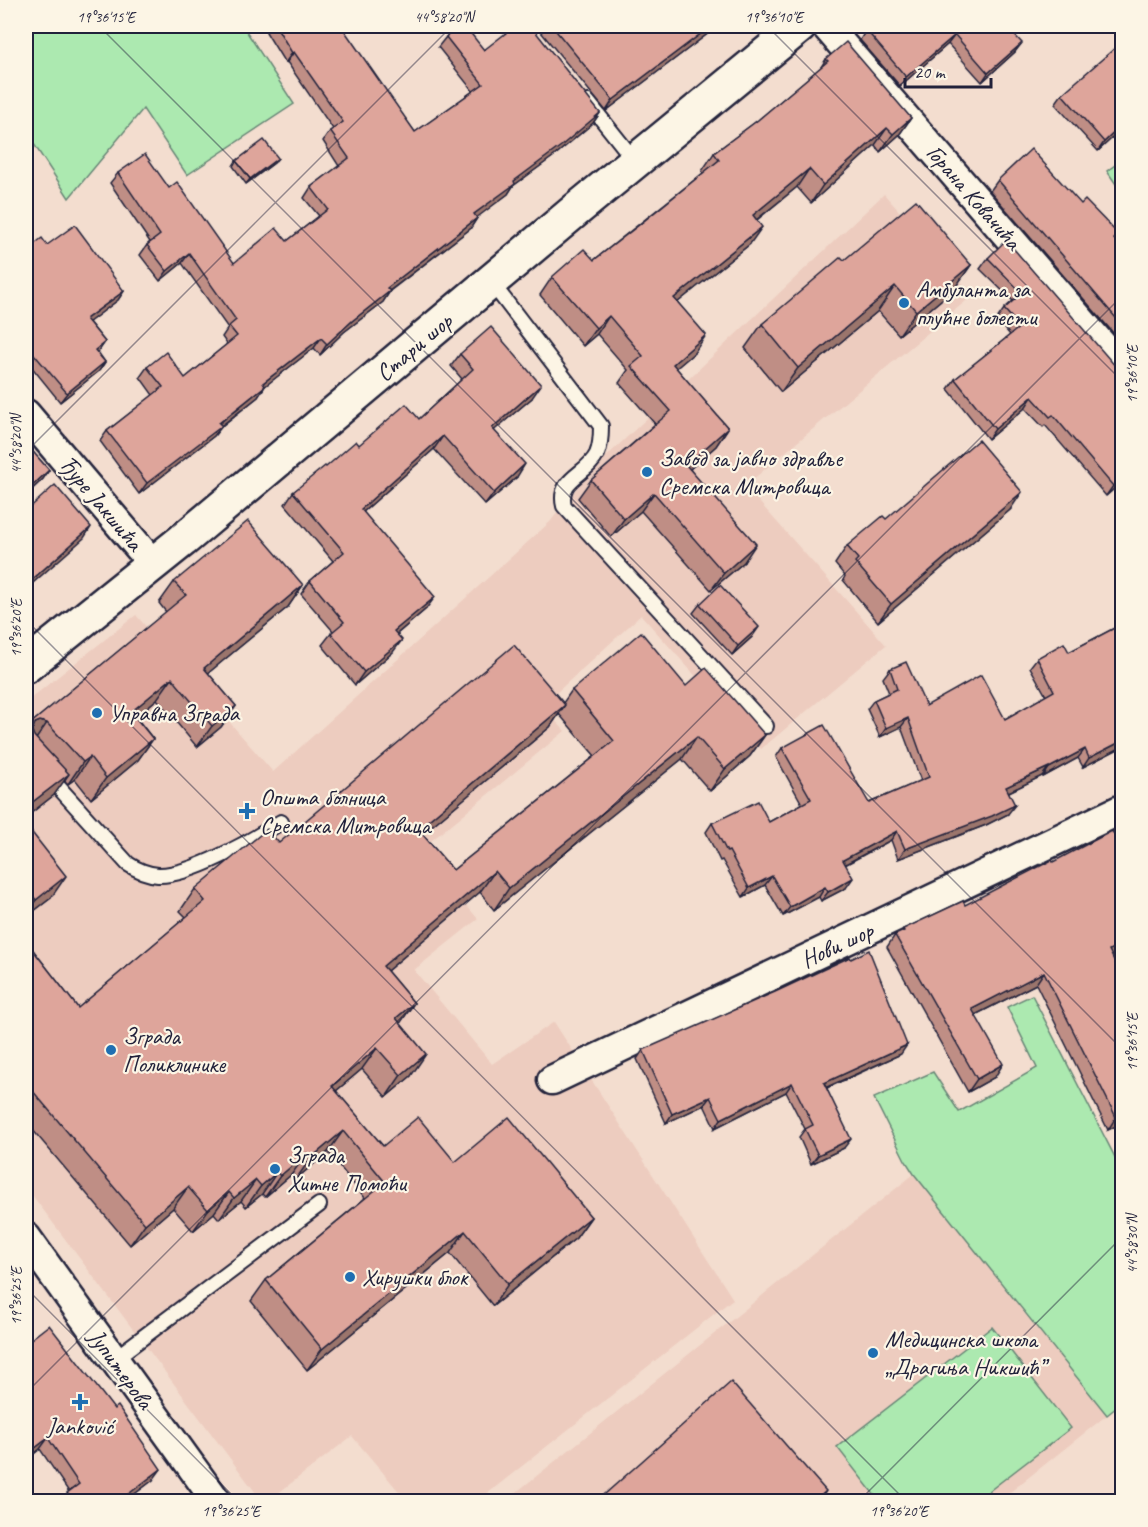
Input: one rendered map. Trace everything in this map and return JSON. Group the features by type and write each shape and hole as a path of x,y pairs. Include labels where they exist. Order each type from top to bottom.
{"main road":[{"name":"Стари шор","path":"26,666 153,564 800,26"}],"street":[{"name":"Горана Ковачића","path":"826,26 1122,368"},
{"name":"Ђуре Јакшића","path":"26,414 153,564"},
{"name":"Нови шор","path":"552,1080 1122,810"},
{"name":"Јупитерова","path":"26,1237 217,1502"}],"lane":[{"path":"579,90 635,161"},
{"path":"491,282 601,426 597,455 566,486 562,497 564,506 766,726"},
{"path":"26,751 128,864 144,872 159,875 174,873 207,862 260,836 281,822"},
{"path":"114,1359 319,1205"}],"shaded area":[{"name":"Општа болница Сремска Митровица","path":"884,194 973,295 745,486 886,645 761,749 641,615 542,706 565,731 420,850 478,919 414,970 492,1064 554,1022 733,1299 478,1501 407,1501 352,1436 268,1501 262,1501 26,1187 26,702 136,615 273,772 550,522 588,474"},
{"name":"Медицинска школа „Драгиња Никшић”","path":"914,1174 1107,1415 999,1501 504,1502"}],"green space":[{"path":"26,26 243,26 294,104 187,175 143,109 69,198 26,132"},
{"path":"1122,160 1122,193 1107,171"},
{"path":"1032,995 1122,1171 1122,1403 1107,1415 914,1174 874,1098 933,1072 959,1112 1037,1068 1007,1007"},
{"path":"992,1327 1071,1428 976,1501 879,1501 837,1447"}],"building":[{"path":"276,26 342,27 415,132 483,84 446,37 459,26 465,26 484,50 515,26 531,26 600,113 514,181 515,184 474,214 477,218 387,288 390,291 327,344 321,338 263,383 265,386 219,423 222,426 147,483 107,431 163,387 147,367 166,352 185,378 237,336 229,326 236,320 189,253 167,271 147,245 160,235 118,173 145,154 169,188 177,182 234,263 276,228 287,241 328,209 311,187 349,158 330,131 343,122 294,52 292,53"},
{"path":"552,26 711,26 613,100"},
{"path":"872,26 1006,26 1022,43 988,73 955,35 906,77 866,30"},
{"path":"846,42 911,118 893,134 887,128 823,185 809,169 753,215 762,227 674,298 706,335 673,364 728,428 686,465 756,544 724,573 654,493 624,519 591,480 671,411 631,366 643,356 609,316 596,328 552,277 584,249 594,260 639,225 719,160 714,153 758,120 828,61 826,59"},
{"path":"1122,42 1122,125 1104,142 1062,94"},
{"path":"264,140 278,158 250,179 236,161"},
{"path":"1031,149 1081,204 1085,200 1119,235 1114,239 1122,248 1122,325 998,180"},
{"name":"Амбуланта за плућне болести","path":"916,200 971,265 916,311 895,286 798,368 762,324 841,257 844,260"},
{"path":"75,225 124,291 86,319 105,342 95,350 105,362 67,393 28,347 26,349 26,236 33,245 42,238 47,245"},
{"path":"1006,240 1122,372 1122,478 1113,486 1053,415 1050,417 1032,397 995,429 955,379 1020,327 1004,309 1022,293 988,258"},
{"path":"491,327 541,385 492,428 525,464 494,493 443,436 361,509 435,597 394,631 402,640 364,672 331,633 344,622 310,581 344,552 293,492 356,441 359,445 406,404 419,419 473,369 460,354"},
{"path":"978,440 1022,492 891,604 855,562 858,559 847,546 883,516 886,519"},
{"path":"26,444 49,470 32,486 26,479"},
{"path":"55,485 91,527 26,585 26,511"},
{"path":"248,521 303,585 204,668 236,706 212,726 172,678 131,712 153,739 106,778 90,757 83,762 47,723 40,721 35,723 32,731 34,736 69,774 26,807 26,719 30,724 186,595 174,582"},
{"path":"720,585 759,627 738,646 700,604"},
{"path":"1122,624 1122,741 1089,758 1085,749 1006,787 1015,805 992,816 905,849 897,831 843,860 853,878 828,892 825,887 790,907 772,876 749,888 712,823 758,801 769,822 811,799 782,748 824,725 869,803 929,777 908,718 886,728 874,700 897,689 890,669 906,662 926,706 981,675 1005,719 1054,691 1037,658 1064,643 1069,652"},
{"path":"641,632 686,686 706,668 765,735 725,769 697,737 509,888 495,871 383,966 414,1003 396,1018 426,1054 401,1075 377,1048 332,1086 383,1146 418,1117 455,1162 509,1117 591,1217 508,1284 465,1231 322,1349 266,1280 385,1182 343,1131 311,1158 307,1153 280,1176 277,1172 261,1186 256,1180 234,1198 229,1192 208,1210 188,1187 145,1224 26,1083 26,941 78,1008 205,901 195,889 267,829 279,843 514,645 565,705 418,829 453,870 614,741 572,690"},
{"path":"26,825 66,876 36,900 26,887"},
{"path":"1112,831 1115,836 1122,832 1122,943 1109,950 1122,977 1122,1114 1116,1117 1044,972 972,1009 1003,1064 977,1079 895,935 963,901 965,905"},
{"path":"869,950 907,1045 824,1083 851,1139 818,1155 805,1129 813,1125 792,1083 721,1119 710,1097 672,1114 643,1050"},
{"path":"49,1325 114,1409 118,1406 161,1469 118,1502 74,1502 67,1493 79,1484 48,1438 26,1455 26,1340 27,1342"},
{"path":"731,1382 826,1491 814,1502 596,1502"}],"place":[{"name":"Амбуланта за плућне болести","path":"904,303"},
{"name":"Завод за јавно здравље Сремска Митровица","path":"647,472"},
{"name":"Управна Зграда","path":"97,713"},
{"name":"Општа болница Сремска Митровица","path":"247,811"},
{"name":"Зграда Поликлинике","path":"111,1050"},
{"name":"Зграда Хитне Помоћи","path":"275,1169"},
{"name":"Хирушки блок","path":"350,1277"},
{"name":"Медицинска школа „Драгиња Никшић”","path":"873,1353"},
{"name":"Janković","path":"80,1402"}]}
